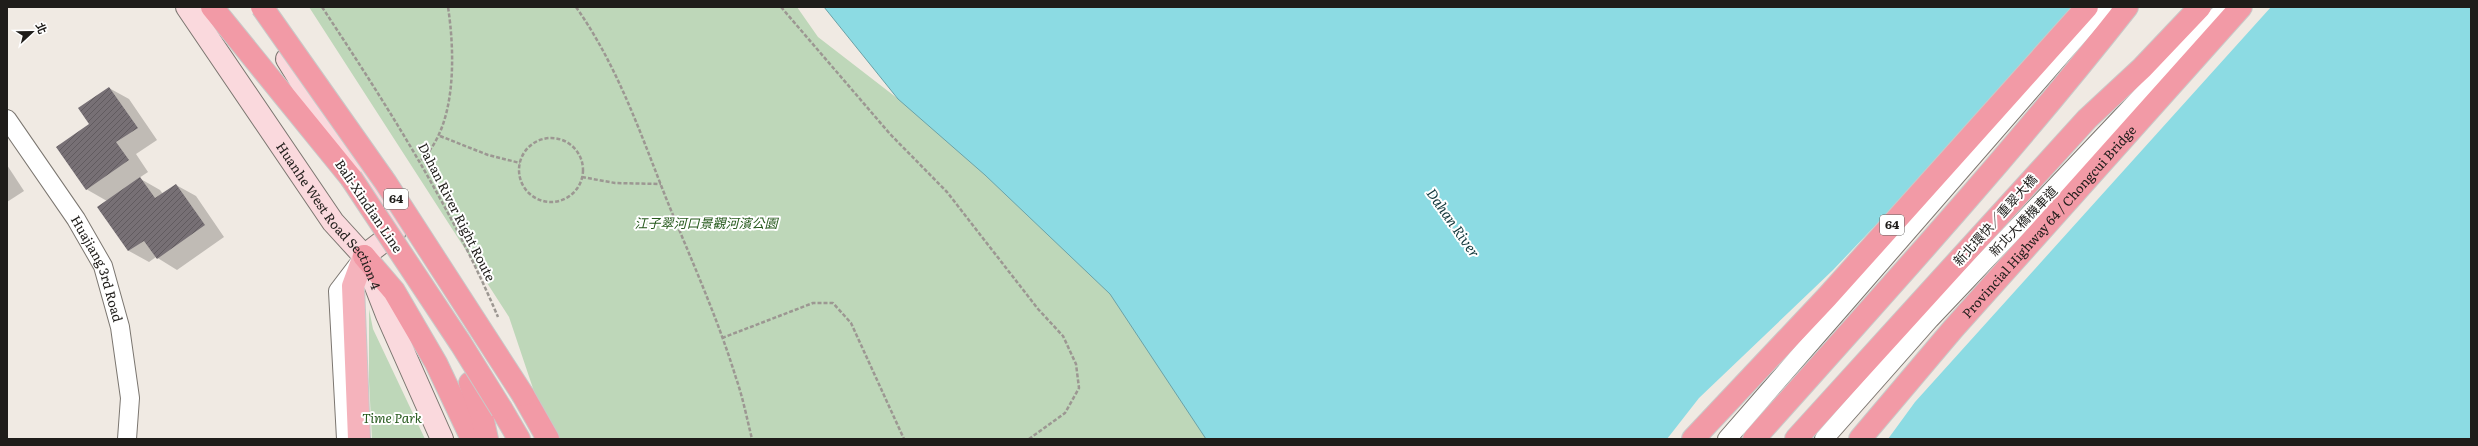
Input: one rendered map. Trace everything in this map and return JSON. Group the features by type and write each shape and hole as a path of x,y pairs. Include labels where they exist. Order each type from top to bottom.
{"highway":[{"path":"212,7 351,178"},
{"name":"Bali-Xindian Line","path":"230,7 351,178 461,344 478,427"},
{"name":"Bali-Xindian Line","path":"262,7 386,184 548,439"},
{"name":"64","path":"1693,439 1827,297 2087,7"},
{"path":"1754,439 1964,203 2072,76 2127,7"},
{"path":"2072,76 2145,7"},
{"path":"2087,119 2179,7"},
{"name":"新北環快／重翠大橋","path":"1796,439 2087,119 2142,68 2200,7"},
{"name":"Provincial Highway 64 / Chongcui Bridge","path":"1860,439 1953,329 2241,7"},
{"path":"364,256 398,298 436,363 487,439"},
{"path":"470,383 478,427"},
{"name":"64","path":"478,427 518,439"}],"main road":[{"name":"Huanhe West Road Section 4","path":"187,7 333,222 364,256 387,315 442,439"},
{"path":"252,7 273,36 423,278 442,316 470,383 499,413 511,439"},
{"path":"274,7 382,176 394,233"},
{"path":"359,439 358,378 353,286 364,256 394,233"}],"street":[{"path":"1727,439 2103,7"},
{"name":"新北大橋機車道","path":"1824,439 1930,319 2226,7"},
{"name":"Huajiang 3rd Road","path":"7,119 76,219 103,266 120,327 130,398 127,439"},
{"path":"346,439 338,291 364,256"},
{"path":"364,256 365,439"},
{"path":"478,427 495,439"}],"path":[{"name":"Dahan River Right Route","path":"322,7 421,160 482,279 500,323"},
{"path":"421,160 432,150 440,136 452,81 448,7"},
{"path":"576,7 597,37 614,71 722,338 736,378 752,439"},
{"path":"781,7 890,134 947,192 1038,309 1063,336 1076,364 1079,388 1065,413 1029,439"},
{"path":"440,136 488,155 520,163"},
{"path":"544,138 558,139 570,144 576,151 582,168 582,177 573,192 566,198 548,202 540,200 525,189 519,172 520,163 523,154 535,142 544,138"},
{"path":"582,177 615,183 660,184"},
{"path":"722,338 813,303 833,303 851,324 904,439"}],"green space":[{"name":"江子翠河口景觀河濱公園","path":"309,7 797,7 818,37 1112,264 1206,439 550,439 509,317"},
{"name":"Time Park","path":"369,309 373,329 425,439 372,439 369,381"}],"water":[{"name":"Dahan River","path":"824,7 2471,7 2471,439 1206,439 1110,294 985,175 898,99"}],"pier":[{"path":"2072,7 2271,7 1915,402 1888,439 1667,439 1699,398 1833,270 1947,150"}],"building":[{"path":"109,87 138,128 116,142 129,160 86,190 56,147 89,124 78,108"},
{"path":"140,177 155,198 176,184 205,225 157,259 144,241 128,251 97,207"}]}
